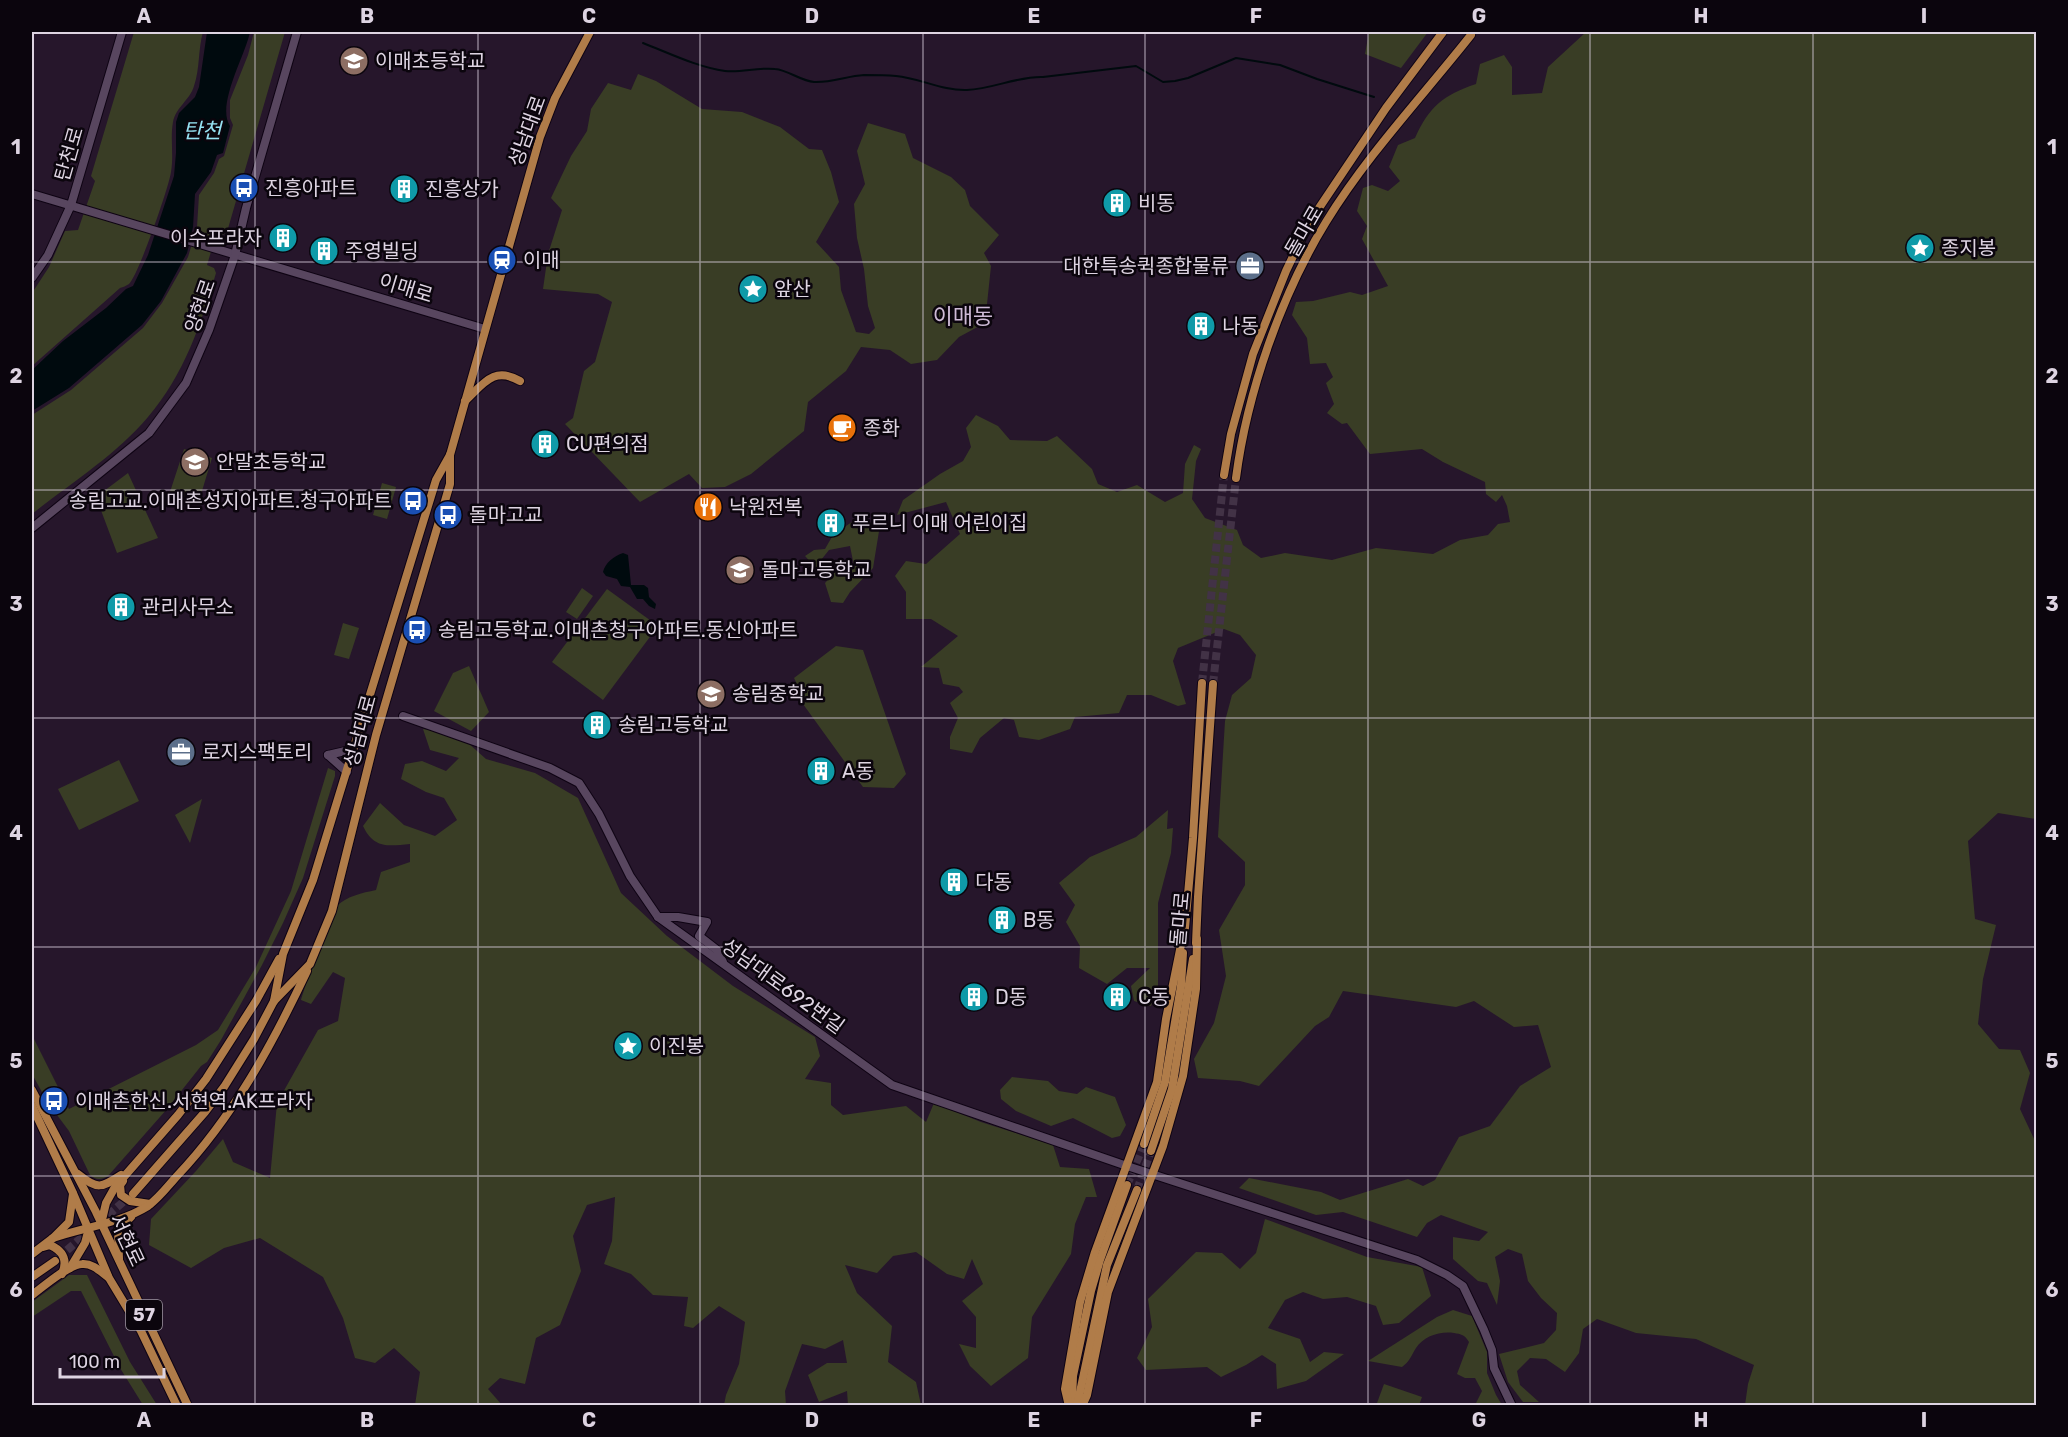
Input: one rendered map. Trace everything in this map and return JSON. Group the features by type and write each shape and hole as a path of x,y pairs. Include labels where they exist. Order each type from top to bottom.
{"main road":[{"name":"성남대로","path":"133,1194 186,1136 224,1087 254,1040 274,1001 283,954 314,880 436,480 450,455 540,137 555,98 590,32"},
{"name":"돌마로","path":"1224,475 1231,434 1253,354 1286,271 1319,207 1386,108 1443,32"},
{"name":"돌마로","path":"1236,478 1239,454 1261,369 1277,322 1327,221 1407,114 1471,35"},
{"path":"465,401 486,381 498,375 510,375 520,381"},
{"name":"성남대로","path":"274,1001 310,964 332,911 376,735 450,484 450,455"},
{"name":"돌마로","path":"1144,1144 1165,1082 1181,986 1202,683"},
{"name":"돌마로","path":"1181,1063 1197,989 1198,897 1213,684"},
{"path":"1071,1406 1065,1389 1080,1302 1095,1252 1159,1072 1185,925"},
{"path":"101,1224 106,1203 115,1187 206,1079 283,954"},
{"path":"53,1238 134,1213 150,1204 201,1151 228,1114 279,1028 310,964"},
{"path":"1151,1151 1181,1063"},
{"path":"1082,1406 1087,1395 1108,1292 1153,1174 1178,1098 1181,1063"},
{"name":"서현로","path":"32,1090 101,1224 188,1406"},
{"name":"서현로","path":"32,1106 74,1193 109,1278 141,1331 177,1406"},
{"path":"132,1168 120,1185 121,1195 130,1201 150,1204"},
{"path":"75,1172 94,1186 99,1186 106,1185 132,1168"},
{"path":"1071,1406 1073,1376 1091,1291 1127,1185"},
{"path":"1077,1406 1107,1265 1137,1190"},
{"path":"35,1251 69,1222 74,1193"},
{"path":"120,1265 118,1230 134,1213"},
{"path":"66,1271 85,1243 88,1228"},
{"path":"35,1251 50,1245 60,1250 65,1260 66,1271"},
{"path":"32,1277 55,1261"},
{"path":"32,1295 80,1264 96,1268 109,1278"}],"street":[{"name":"탄천로","path":"32,278 48,255 71,205 122,32"},
{"name":"양현로","path":"32,528 149,434 186,383 202,348 235,255 246,208 297,32"},
{"path":"32,194 71,205"},
{"name":"이매로","path":"71,205 485,329"},
{"name":"성남대로692번길","path":"403,716 550,768 579,783 599,814 630,876 658,916 892,1085 1127,1166 1417,1260 1447,1275 1463,1286 1468,1296 1492,1350 1494,1368 1512,1406"},
{"path":"347,772 328,755 354,749"},
{"path":"658,916 706,922 699,936 717,950 723,963"}],"green space":[{"path":"134,32 203,32 194,86 173,122 172,166 165,195 146,249 129,284 120,288 32,366 32,293 49,267 65,231 78,230 95,181 91,176"},
{"path":"254,32 285,32 227,232 221,236 216,235 207,265 214,268 216,273 190,348 161,401 135,431 108,456 32,514 32,415 71,390 143,328 162,303 188,257 197,227 199,195 214,173 219,159 224,156 233,125 230,118 230,100 248,55"},
{"path":"1369,32 1428,32 1401,68 1365,54"},
{"path":"1586,32 2036,32 2036,819 1998,813 1968,841 1975,919 1996,925 1983,979 1978,1024 1999,1049 2020,1050 2030,1073 2020,1109 2036,1143 2036,1405 1745,1405 1754,1365 1696,1339 1636,1333 1597,1319 1583,1329 1579,1353 1565,1372 1546,1359 1530,1358 1517,1371 1520,1385 1539,1402 1523,1402 1508,1382 1499,1354 1544,1343 1556,1330 1557,1313 1528,1281 1522,1254 1508,1249 1495,1257 1500,1281 1497,1305 1487,1283 1478,1281 1453,1259 1453,1237 1479,1241 1488,1232 1441,1215 1427,1223 1417,1237 1343,1212 1316,1215 1239,1188 1249,1178 1321,1192 1340,1200 1408,1179 1423,1186 1435,1180 1459,1137 1490,1126 1520,1086 1551,1067 1538,1025 1514,1027 1474,1001 1456,1007 1343,991 1329,1017 1315,1026 1259,1086 1240,1081 1198,1078 1194,1059 1214,1023 1226,976 1219,930 1245,885 1245,862 1218,837 1225,721 1232,695 1251,678 1256,655 1240,635 1224,629 1178,648 1173,661 1186,704 1178,706 1151,695 1127,695 1119,713 1075,717 1070,729 1039,740 1019,737 1014,720 1004,718 980,738 972,753 950,749 950,737 958,718 950,703 963,692 959,687 943,684 939,668 921,667 958,636 931,619 906,619 906,592 895,576 906,561 926,564 960,534 946,502 897,515 903,500 963,461 971,447 966,428 976,415 998,426 1010,440 1047,441 1057,436 1092,469 1098,484 1117,492 1137,485 1165,502 1183,493 1185,464 1194,445 1201,449 1196,461 1192,499 1205,518 1237,530 1243,545 1261,558 1285,553 1332,560 1376,548 1433,554 1460,540 1488,535 1498,524 1510,522 1502,495 1496,502 1486,494 1485,482 1422,449 1370,454 1347,423 1342,424 1327,413 1334,404 1326,383 1333,377 1326,363 1310,364 1307,338 1292,315 1296,302 1313,301 1350,292 1362,295 1388,286 1362,239 1367,226 1357,211 1363,188 1372,185 1388,191 1400,181 1389,167 1398,145 1415,138 1426,118 1438,104 1455,93 1476,84 1480,64 1504,55 1512,67 1512,95 1542,93 1548,67"},
{"path":"638,74 656,81 702,109 742,112 780,127 809,149 822,150 839,202 816,242 839,267 841,290 856,332 869,334 875,328 868,306 854,204 865,184 857,151 868,123 905,134 913,158 951,177 965,190 970,206 999,235 984,253 991,266 985,323 959,337 937,360 911,364 890,350 861,347 846,371 808,402 804,431 751,474 725,487 702,488 689,474 640,502 565,424 573,418 584,371 595,362 612,302 598,294 543,289 548,254 562,210 551,198 571,156 587,131 591,109 608,83 631,90"},
{"path":"184,449 212,458 198,504 169,495"},
{"path":"128,473 158,538 117,553 96,497"},
{"path":"382,483 396,487 387,519 373,515"},
{"path":"859,517 866,524 881,519 873,568 850,592 843,603 831,602 825,583 837,570 854,566 850,546 829,550 821,560 828,567 817,569 805,556 814,550 825,549 833,535"},
{"path":"582,588 593,596 577,619 566,612"},
{"path":"607,589 658,626 603,700 552,662"},
{"path":"343,623 359,628 349,659 334,655"},
{"path":"836,646 863,650 906,774 894,788 863,787 790,686 796,682 794,678"},
{"path":"469,666 489,712 471,731 434,711 453,673"},
{"path":"423,729 458,734 486,759 535,773 578,798 621,893 667,936 733,986 815,1037 820,1056 805,1079 831,1083 831,1105 843,1115 906,1106 926,1122 934,1103 981,1122 1053,1145 1060,1167 1089,1169 1097,1197 1086,1197 1075,1224 1071,1254 1032,1317 1028,1358 991,1386 970,1366 959,1344 976,1348 976,1317 962,1301 983,1284 972,1259 964,1279 947,1274 916,1252 893,1256 877,1273 845,1265 857,1293 892,1326 888,1362 916,1382 921,1405 848,1405 847,1391 819,1402 808,1375 827,1363 847,1363 843,1340 825,1349 802,1344 785,1391 786,1405 724,1405 739,1364 745,1322 719,1306 693,1328 684,1326 688,1297 653,1295 631,1274 604,1264 612,1241 615,1197 587,1205 573,1236 581,1271 560,1325 536,1338 525,1384 500,1378 488,1389 502,1405 415,1405 420,1372 394,1348 375,1363 355,1358 343,1318 323,1277 260,1238 224,1248 191,1268 149,1245 151,1219 223,1139 233,1162 270,1178 277,1103 318,1030 338,1021 345,978 333,972 311,1004 301,1000 328,922 337,906 345,900 376,890 381,872 410,862 410,844 382,844 372,839 363,826 380,803 404,825 435,836 457,820 444,798 401,779 405,764 422,761 446,771 459,758 430,750"},
{"path":"119,760 139,801 79,830 58,789"},
{"path":"328,768 335,771 335,776 303,878 262,965 221,1040 207,1062 201,1066 108,1176 99,1179 92,1177 69,1131 48,1103 32,1074 32,1035 69,1109 196,1045 218,1030 256,967 291,891"},
{"path":"202,799 190,843 175,815"},
{"path":"1168,810 1167,829 1173,828 1171,853 1158,903 1158,986 1151,1006 1134,1001 1131,986 1150,968 1127,968 1107,984 1079,968 1080,946 1066,922 1075,905 1059,883 1090,857 1136,837"},
{"path":"1012,1077 1048,1081 1059,1091 1077,1094 1086,1087 1115,1097 1126,1125 1120,1136 1112,1138 1073,1118 1051,1126 1016,1111 1001,1099 1000,1090"},
{"path":"1265,1219 1367,1257 1422,1267 1431,1296 1399,1323 1383,1325 1376,1306 1347,1297 1323,1299 1303,1292 1285,1300 1268,1328 1300,1339 1310,1362 1324,1352 1344,1354 1306,1381 1277,1389 1276,1364 1262,1355 1221,1377 1207,1367 1146,1370 1137,1358 1152,1327 1148,1299 1196,1252 1222,1253 1240,1269 1256,1253"},
{"path":"69,1275 87,1275 130,1362 157,1405 143,1405 120,1368 81,1291 71,1291 32,1317 32,1302"},
{"path":"1453,1310 1472,1316 1487,1352 1487,1373 1502,1405 1475,1405 1482,1391 1475,1378 1465,1378 1457,1374 1469,1342 1461,1334 1443,1333 1428,1337 1419,1344 1402,1367 1368,1361 1437,1317"},
{"path":"1384,1384 1422,1397 1419,1405 1377,1403"}],"water":[{"name":"탄천","path":"207,32 250,32 229,93 227,117 230,126 223,153 217,155 211,172 195,194 193,227 187,253 161,301 142,325 69,388 32,411 32,370 63,341 106,308 126,289 133,286 148,255 174,176 176,122 179,113 195,97 199,87"},
{"path":"623,553 628,555 631,585 644,585 648,588 649,597 656,604 655,609 643,599 637,599 630,587 621,586 617,579 606,576 603,572 610,560"}],"waterway":[{"path":"643,43 694,63 725,71 775,69 814,82 864,75 896,76 958,90 977,89 1024,78 1136,66 1163,82 1175,81 1236,58 1280,65 1374,97"}],"tunnel":[{"path":"1202,683 1224,475"},
{"path":"1213,684 1236,478"},
{"path":"1127,1185 1144,1144"},
{"path":"1137,1190 1151,1151"},
{"path":"99,1223 130,1196"},
{"path":"58,1258 89,1231"}],"place":[{"name":"이매초등학교","path":"354,61"},
{"name":"진흥아파트","path":"244,188"},
{"name":"진흥상가","path":"404,189"},
{"name":"비동","path":"1117,203"},
{"name":"이수프라자","path":"283,238"},
{"name":"종지봉","path":"1920,248"},
{"name":"주영빌딩","path":"324,251"},
{"name":"이매","path":"502,260"},
{"name":"대한특송퀵종합물류","path":"1250,266"},
{"name":"앞산","path":"753,289"},
{"name":"나동","path":"1201,326"},
{"name":"종화","path":"842,428"},
{"name":"CU편의점","path":"545,444"},
{"name":"안말초등학교","path":"195,462"},
{"name":"송림고교.이매촌성지아파트.청구아파트","path":"413,501"},
{"name":"낙원전복","path":"708,507"},
{"name":"돌마고교","path":"448,515"},
{"name":"푸르니 이매 어린이집","path":"831,523"},
{"name":"돌마고등학교","path":"740,570"},
{"name":"관리사무소","path":"121,607"},
{"name":"송림고등학교.이매촌청구아파트.동신아파트","path":"417,630"},
{"name":"송림중학교","path":"711,694"},
{"name":"송림고등학교","path":"597,725"},
{"name":"로지스팩토리","path":"181,752"},
{"name":"A동","path":"821,771"},
{"name":"다동","path":"954,882"},
{"name":"B동","path":"1002,920"},
{"name":"D동","path":"974,997"},
{"name":"C동","path":"1117,997"},
{"name":"이진봉","path":"628,1046"},
{"name":"이매촌한신.서현역.AK프라자","path":"54,1101"}],"district":[{"name":"이매동","path":"963,316"}]}
